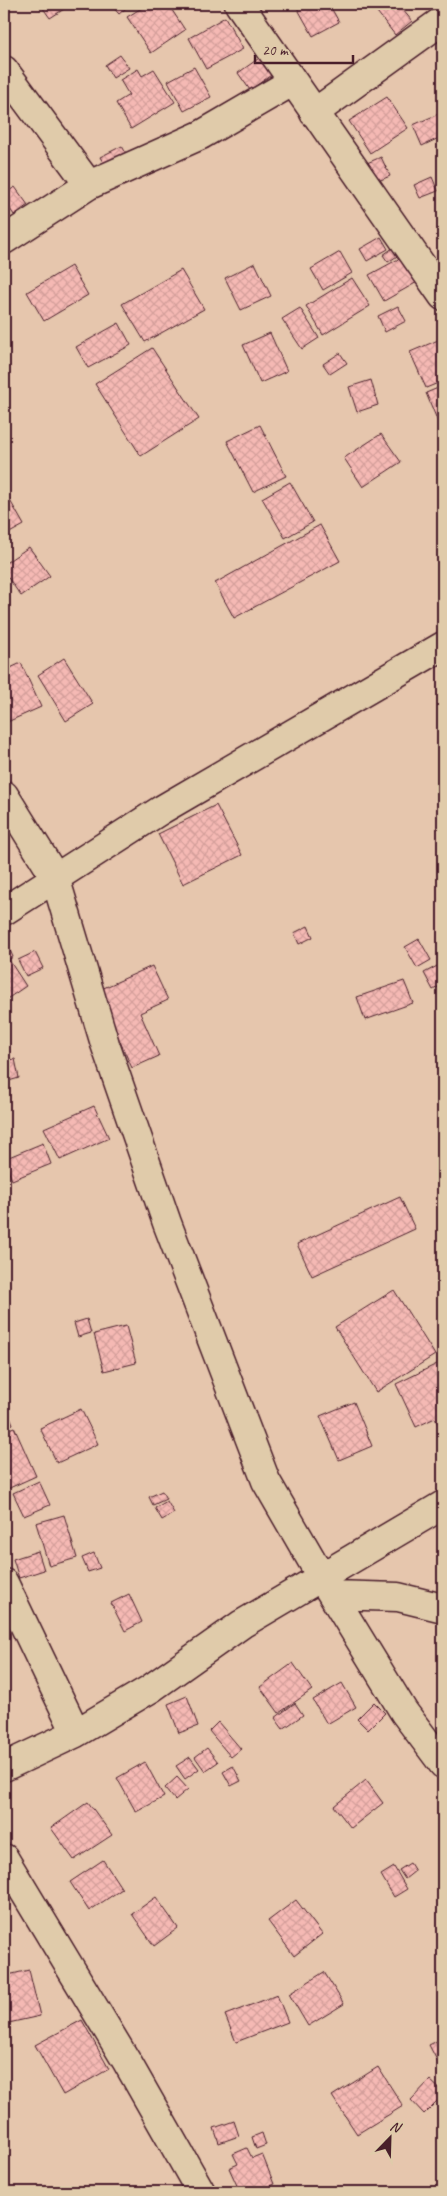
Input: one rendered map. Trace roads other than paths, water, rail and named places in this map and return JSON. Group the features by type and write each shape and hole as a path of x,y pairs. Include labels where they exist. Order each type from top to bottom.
{"street":[{"path":"240,4 292,82 443,296"},
{"path":"314,113 443,20"},
{"path":"4,70 88,185"},
{"path":"4,240 88,185 200,134 292,82"},
{"path":"4,911 161,810 443,646"},
{"path":"4,795 55,877 105,1044 170,1232 266,1481 404,1712 443,1764"},
{"path":"4,1768 76,1733 150,1689 242,1624 328,1586 443,1505"},
{"path":"4,1583 76,1733"},
{"path":"328,1586 398,1597 443,1608"},
{"path":"4,1858 127,2062 201,2192"}]}
